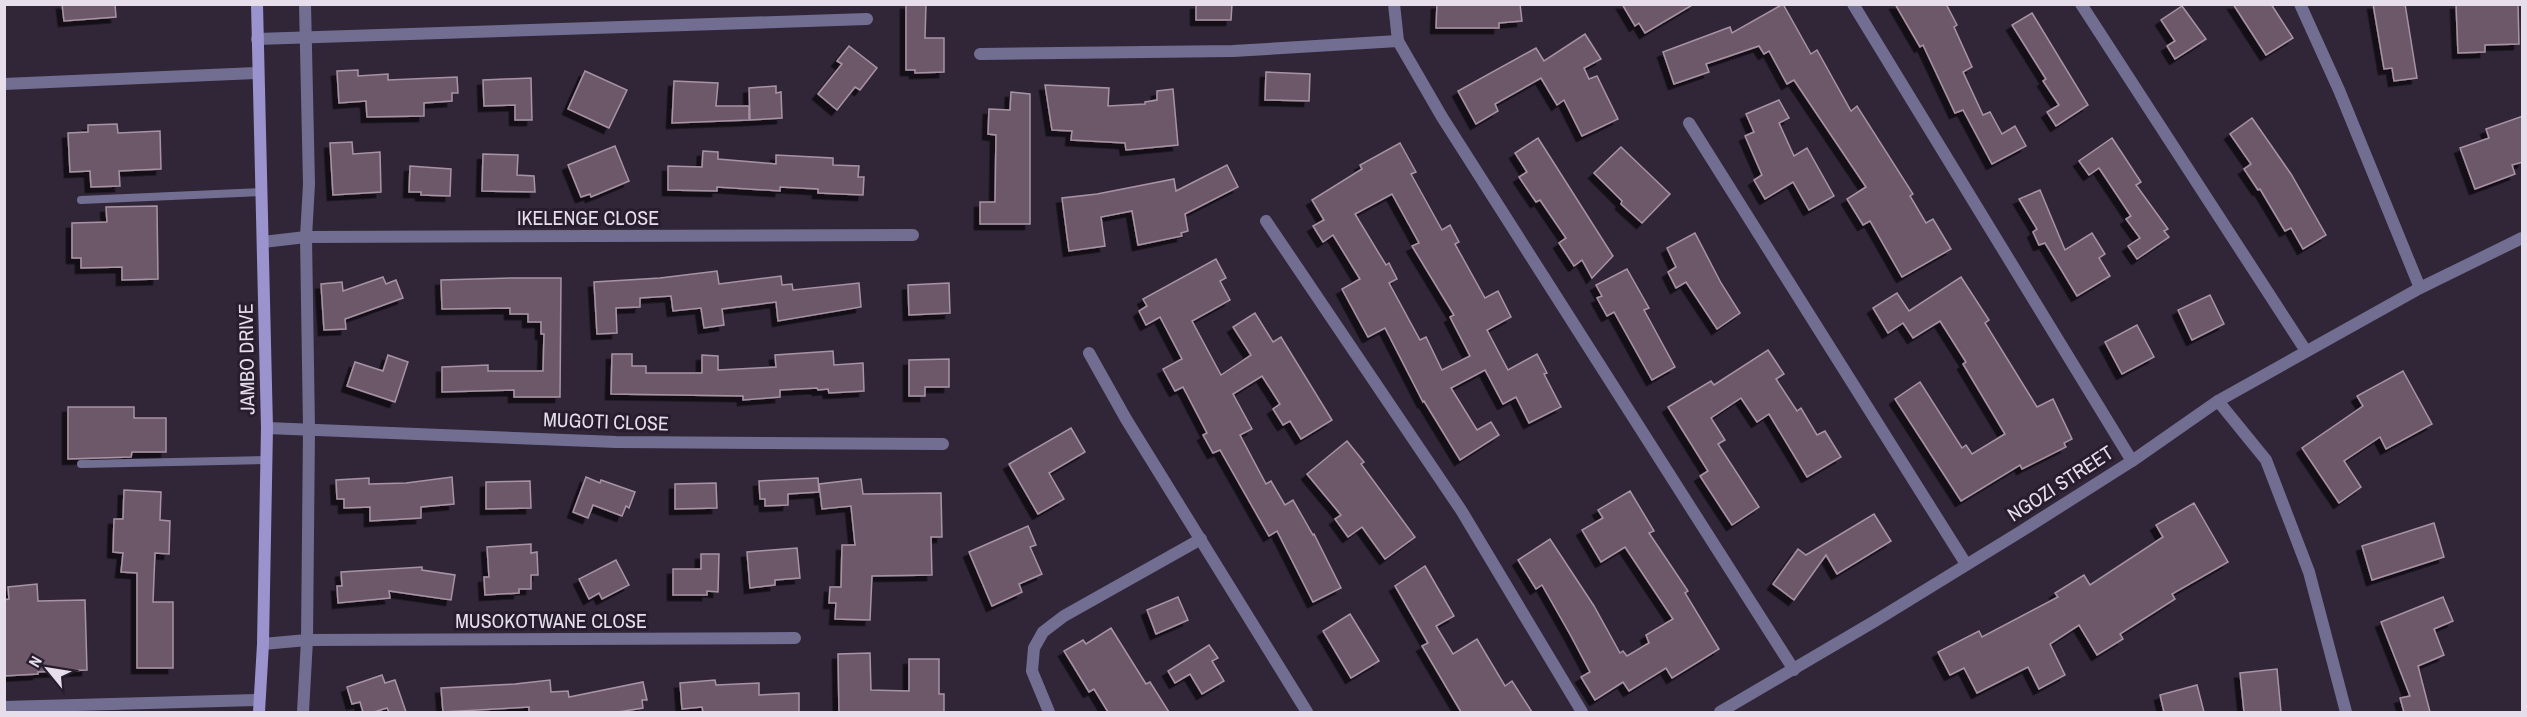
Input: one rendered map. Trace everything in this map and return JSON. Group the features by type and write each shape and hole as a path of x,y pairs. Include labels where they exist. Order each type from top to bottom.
{"street":[{"name":"JAMBO DRIVE","path":"257,4 267,428 263,644 259,706"},
{"path":"303,712 307,640 309,428 306,237 309,184 305,4"},
{"path":"1394,4 1398,41 1442,117 1794,670"},
{"path":"1853,4 2132,460"},
{"path":"2080,4 2306,351"},
{"path":"2300,4 2339,90 2420,288"},
{"path":"257,39 867,19"},
{"path":"980,54 1233,51 1398,41"},
{"path":"4,84 258,73"},
{"path":"1689,123 1966,564"},
{"path":"1266,221 1461,510 1582,712"},
{"name":"IKELENGE CLOSE","path":"263,242 306,237 914,235"},
{"name":"NGOZI STREET","path":"1720,712 1794,670 1966,564 2132,460 2218,401 2420,288 2523,238"},
{"path":"1089,353 1126,419 1307,712"},
{"path":"2218,401 2266,460 2287,511 2309,572 2346,712"},
{"name":"MUGOTI CLOSE","path":"267,428 616,442 943,444"},
{"path":"1049,712 1032,671 1034,648 1043,632 1065,616 1201,539"},
{"name":"MUSOKOTWANE CLOSE","path":"263,644 307,640 795,638"},
{"path":"4,707 259,706"}],"lane":[{"path":"81,200 261,192"},
{"path":"81,464 267,460"}],"building":[{"path":"62,4 115,4 116,17 64,21"},
{"path":"906,4 926,4 925,38 944,38 944,72 915,73 915,70 906,70"},
{"path":"1196,4 1232,4 1231,20 1196,20"},
{"path":"1437,4 1520,4 1522,21 1499,23 1499,28 1436,28"},
{"path":"1622,4 1694,4 1645,33 1639,23 1635,26"},
{"path":"1783,4 1811,54 1817,50 1851,111 1857,106 1913,194 1910,196 1926,223 1933,219 1951,249 1902,277 1870,221 1863,225 1847,199 1866,187 1794,80 1787,84 1769,51 1764,54 1759,46 1706,64 1709,72 1674,84 1663,52 1730,27 1732,33"},
{"path":"1895,4 1946,4 1957,25 1954,27 1972,67 1963,72 1983,115 1990,112 2002,134 2015,126 2026,146 1992,164 1963,110 1955,113 1923,45 1920,47"},
{"path":"2233,4 2271,4 2293,38 2266,55"},
{"path":"2373,4 2405,4 2417,78 2394,81 2392,68 2384,69"},
{"path":"2456,4 2518,4 2519,44 2485,45 2485,52 2458,53"},
{"path":"2182,6 2206,39 2175,59 2167,46 2175,41 2161,20"},
{"path":"2032,13 2088,105 2056,126 2047,112 2059,105 2043,81 2046,79 2012,25"},
{"path":"1585,34 1601,59 1584,68 1589,79 1597,76 1618,119 1582,136 1564,100 1557,105 1541,78 1495,104 1498,111 1476,124 1458,91 1536,48 1544,61"},
{"path":"849,46 877,68 860,90 855,87 837,110 818,94 842,64 837,61"},
{"path":"358,70 358,76 388,74 388,80 457,77 458,93 452,93 452,101 424,103 424,116 367,117 366,101 339,103 337,71"},
{"path":"585,71 627,90 609,128 568,109"},
{"path":"1266,72 1310,74 1309,101 1265,100"},
{"path":"531,78 532,120 515,120 515,105 484,106 483,80"},
{"path":"674,81 718,83 716,106 749,106 749,120 672,123"},
{"path":"1045,85 1109,88 1108,106 1145,104 1145,102 1157,100 1157,91 1173,89 1178,145 1126,150 1125,143 1071,140 1072,131 1052,130"},
{"path":"776,86 776,93 781,92 782,118 750,120 749,88"},
{"path":"1011,92 1030,94 1030,224 980,224 980,202 995,202 996,135 988,134 989,109 1010,110"},
{"path":"1779,100 1789,118 1779,123 1794,156 1807,148 1834,196 1809,210 1793,182 1765,199 1754,180 1762,175 1745,136 1754,132 1746,114"},
{"path":"2523,116 2523,162 2512,165 2515,174 2475,189 2460,148 2489,138 2486,129"},
{"path":"2252,118 2291,174 2326,235 2303,249 2291,228 2285,231 2260,189 2258,190 2244,169 2251,164 2230,134"},
{"path":"117,124 118,133 160,131 161,169 119,171 120,186 91,187 90,171 70,172 68,133 88,132 88,125"},
{"path":"1538,138 1613,256 1592,278 1582,260 1574,266 1559,243 1566,238 1540,200 1536,202 1519,177 1527,172 1515,153"},
{"path":"2112,138 2141,182 2136,185 2168,229 2164,231 2169,237 2137,259 2128,246 2140,238 2126,219 2131,216 2099,168 2089,175 2079,161"},
{"path":"352,142 353,154 380,152 381,192 333,195 330,143"},
{"path":"1400,143 1416,172 1411,174 1442,230 1450,225 1459,242 1455,244 1485,298 1498,291 1511,317 1487,330 1508,370 1537,354 1547,373 1544,374 1561,407 1529,423 1516,397 1503,404 1485,370 1451,388 1477,430 1491,422 1499,435 1460,460 1423,402 1385,328 1368,337 1342,289 1360,279 1333,235 1323,242 1313,226 1324,220 1312,200 1362,169 1360,165","holes":["1392,194 1419,243 1412,246 1454,315 1450,317 1470,356 1442,370 1426,337 1420,340 1389,283 1397,279 1389,263 1386,265 1355,214"]},
{"path":"615,146 629,181 591,197 590,194 581,197 568,165"},
{"path":"1621,147 1670,194 1642,223 1621,204 1622,201 1594,173"},
{"path":"703,151 718,152 718,159 776,164 776,155 833,158 833,165 859,166 858,177 864,177 863,195 818,193 818,189 780,187 780,191 717,187 717,191 668,190 668,166 702,167"},
{"path":"483,154 518,155 517,175 534,176 535,192 482,191"},
{"path":"1227,165 1238,187 1185,214 1188,231 1181,233 1182,236 1138,245 1132,211 1101,217 1105,246 1069,251 1062,198 1097,194 1174,179 1176,191"},
{"path":"410,166 451,169 450,196 421,195 421,192 409,192"},
{"path":"2040,190 2065,250 2092,233 2105,254 2099,258 2110,276 2077,296 2045,243 2039,245 2033,232 2037,229 2019,199"},
{"path":"157,206 158,279 122,280 122,267 81,268 81,258 72,258 72,223 107,222 106,207"},
{"path":"1695,233 1721,283 1740,313 1717,329 1686,282 1676,288 1668,272 1676,267 1667,248"},
{"path":"1216,259 1226,278 1220,281 1230,300 1192,321 1221,375 1251,355 1233,327 1255,313 1273,342 1281,337 1332,420 1301,439 1290,421 1283,425 1273,409 1280,404 1262,376 1233,394 1252,429 1240,435 1266,484 1271,481 1285,505 1293,500 1314,534 1341,588 1313,602 1277,531 1269,536 1220,450 1213,453 1203,435 1207,433 1183,387 1175,391 1163,369 1182,359 1160,317 1146,325 1139,311 1147,306 1143,299"},
{"path":"1627,269 1649,308 1644,310 1675,367 1652,380 1614,312 1607,316 1597,298 1602,296 1596,285"},
{"path":"717,271 719,284 781,276 782,285 792,284 793,290 859,283 861,307 778,321 776,302 722,309 724,325 704,328 701,308 673,311 671,296 640,298 640,307 616,308 617,333 597,334 594,282 660,278"},
{"path":"383,277 386,284 396,280 403,298 345,319 346,329 324,330 321,284 342,282 343,291"},
{"path":"1961,277 1989,320 1985,323 2037,407 2053,399 2072,439 2064,443 2066,447 2022,469 2020,465 1961,501 1895,399 1920,382 1962,448 1966,445 1972,454 2005,434 1963,364 1966,362 1940,321 1913,338 1903,323 1888,333 1873,308 1897,293 1909,311"},
{"path":"561,278 560,397 514,397 514,390 442,392 442,367 488,365 488,371 543,371 544,334 541,334 541,322 528,322 528,314 510,314 510,308 442,309 441,280"},
{"path":"949,283 950,313 909,315 908,285"},
{"path":"2210,295 2224,324 2192,340 2178,310"},
{"path":"2137,325 2154,357 2122,374 2105,342"},
{"path":"1768,350 1784,374 1776,379 1797,411 1801,408 1817,435 1825,431 1841,457 1807,477 1769,414 1757,422 1741,398 1711,418 1725,440 1718,444 1759,507 1732,525 1700,476 1708,471 1668,407 1711,381 1714,385"},
{"path":"833,351 834,365 863,363 864,391 829,393 828,389 818,390 817,388 780,390 780,397 743,400 743,396 611,394 612,354 632,354 632,366 646,366 646,373 702,373 702,355 718,356 718,370 776,367 775,355"},
{"path":"388,355 408,362 395,402 347,386 355,362 383,371"},
{"path":"949,359 949,387 925,387 925,396 909,396 909,360"},
{"path":"2403,371 2432,424 2386,449 2380,437 2344,461 2361,487 2339,503 2302,448 2363,406 2357,396"},
{"path":"68,407 134,407 134,418 166,418 166,452 132,452 131,457 68,459"},
{"path":"1071,428 1085,452 1049,473 1064,499 1038,514 1009,464"},
{"path":"1347,441 1364,462 1361,464 1415,537 1385,559 1362,527 1348,537 1335,519 1341,515 1307,474"},
{"path":"452,477 454,504 421,507 421,518 370,521 370,507 344,508 344,499 337,499 336,480 369,478 369,484 406,483"},
{"path":"586,477 635,492 629,508 626,506 622,516 593,505 588,518 573,512"},
{"path":"818,478 819,492 788,494 788,505 765,506 765,499 760,499 759,481"},
{"path":"861,479 863,494 941,493 942,537 931,537 932,575 872,576 870,620 835,619 836,603 829,603 830,587 841,587 842,545 855,545 851,506 822,509 819,484"},
{"path":"530,481 531,508 486,509 486,482"},
{"path":"716,483 717,508 675,509 675,484"},
{"path":"124,490 161,492 160,520 170,521 169,554 155,553 153,602 173,602 173,668 137,668 137,573 121,572 123,553 113,552 114,519 123,519"},
{"path":"1630,491 1654,531 1649,533 1688,591 1685,593 1719,649 1672,678 1666,668 1629,691 1623,682 1595,700 1581,677 1590,672 1571,636 1542,585 1536,589 1518,560 1550,539 1594,606 1620,653 1623,651 1627,656 1649,643 1646,635 1673,619 1625,547 1601,562 1582,530 1603,518 1598,510"},
{"path":"2194,503 2228,562 2172,594 2175,599 2120,634 2123,639 2097,655 2079,625 2050,644 2065,675 2039,689 2028,667 1977,693 1964,668 1950,675 1938,652 1979,631 1982,637 2058,597 2055,593 2084,575 2090,585 2163,537 2156,525"},
{"path":"1874,514 1891,541 1837,574 1826,555 1794,600 1773,584 1798,549 1806,555"},
{"path":"2434,523 2444,557 2372,580 2362,546"},
{"path":"1028,526 1036,545 1030,547 1042,574 1019,584 1022,592 992,606 969,552"},
{"path":"531,544 531,553 537,552 538,575 531,575 531,589 519,589 519,593 485,595 484,577 489,577 487,547"},
{"path":"797,548 800,578 775,580 775,585 750,588 747,552"},
{"path":"701,554 719,554 718,592 707,591 707,595 673,595 673,569 701,569"},
{"path":"616,560 629,585 602,599 599,593 589,599 579,579"},
{"path":"1425,566 1454,616 1436,626 1453,654 1477,639 1505,686 1512,681 1532,712 1461,712 1422,646 1428,643 1395,586"},
{"path":"422,567 422,570 455,575 451,600 389,591 390,598 338,603 337,586 342,586 341,572"},
{"path":"37,584 38,601 85,600 87,670 4,676 4,600 9,599 8,587"},
{"path":"1178,597 1188,620 1156,634 1147,610"},
{"path":"2443,597 2453,621 2434,629 2444,655 2418,666 2430,712 2404,712 2400,698 2410,696 2381,622"},
{"path":"1350,614 1379,661 1351,678 1323,631"},
{"path":"1111,628 1146,684 1150,682 1169,712 1108,712 1094,689 1089,692 1064,651 1083,640 1086,644"},
{"path":"1209,645 1218,658 1212,661 1224,681 1202,694 1190,674 1175,683 1168,671"},
{"path":"870,653 871,690 909,691 909,659 939,659 939,694 944,694 944,712 839,712 838,654"},
{"path":"2277,669 2281,712 2244,712 2240,673"},
{"path":"382,675 385,683 395,680 406,712 389,712 387,708 374,712 363,712 360,702 352,704 347,687"},
{"path":"550,680 551,692 568,691 569,697 643,682 647,700 642,700 643,708 618,712 529,712 529,707 443,712 441,688"},
{"path":"715,680 716,685 759,683 759,695 799,693 799,712 703,712 702,707 682,709 680,683"},
{"path":"2197,685 2204,712 2164,712 2160,695"}]}
